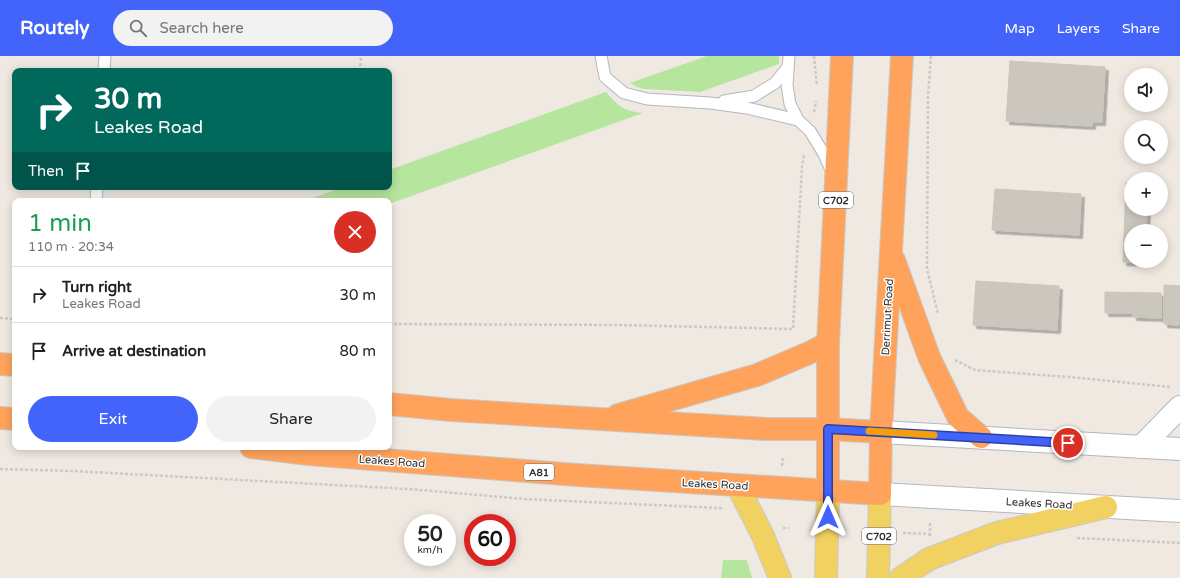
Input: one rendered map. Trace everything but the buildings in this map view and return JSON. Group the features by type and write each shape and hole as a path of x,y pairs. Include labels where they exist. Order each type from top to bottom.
{"highway":[{"name":"C702","path":"828,490 828,343 842,56"},
{"name":"Derrimut Road","path":"880,494 881,432 890,251 902,56"},
{"path":"890,251 929,357 958,417 981,438"},
{"path":"602,420 757,375 809,353 828,343"},
{"path":"0,364 12,365"},
{"path":"392,404 451,410 602,420 766,429 828,429 881,432"},
{"path":"0,418 12,419"},
{"name":"Leakes Road","path":"275,450 356,458 577,475 880,494"}],"main road":[{"path":"1141,447 1180,407"},
{"path":"881,432 1180,449"},
{"path":"737,485 763,536 780,578"},
{"name":"C702","path":"826,578 828,490"},
{"name":"Leakes Road","path":"880,494 1180,511"},
{"name":"Derrimut Road","path":"878,578 880,494"},
{"path":"901,578 929,560 997,534 1106,507"}],"lane":[{"path":"104,68 105,56"},
{"path":"601,56 605,77 624,93 647,99 710,103 747,108 798,120"},
{"path":"710,103 754,96 775,83 788,61"},
{"path":"788,61 787,86 790,104 798,120 810,131 824,154 836,184"}],"path":[{"path":"360,56 360,68"},
{"path":"814,56 817,89"},
{"path":"931,56 928,96 927,269 940,319"},
{"path":"813,118 817,95"},
{"path":"392,324 628,325 793,329 802,167 806,148"},
{"path":"0,318 12,319"},
{"path":"950,358 975,370 1172,387"},
{"path":"782,458 782,466"},
{"path":"0,469 74,471 410,489 524,499 719,508 726,510"},
{"path":"903,533 930,534 930,523"},
{"path":"1076,538 1180,543"}],"green space":[{"path":"707,56 779,56 779,64 700,92 645,89 630,83"},
{"path":"606,92 622,107 631,111 643,113 392,203 392,198 312,198 335,190 392,190 392,169"},
{"path":"723,560 747,560 752,578 721,578"}],"slow traffic":[{"path":"869,431 934,435"}],"route":[{"path":"828,517 828,429 1068,443"}]}
